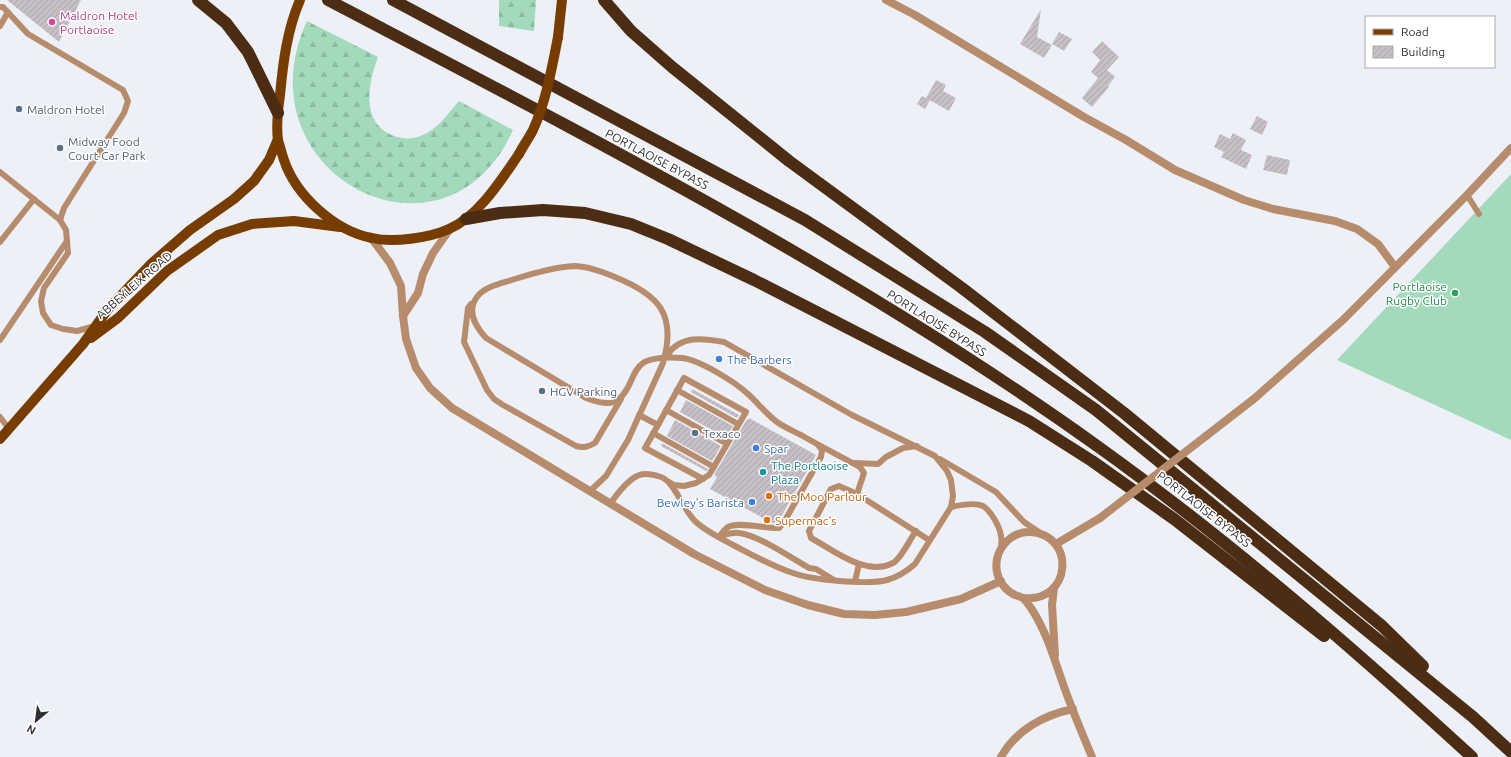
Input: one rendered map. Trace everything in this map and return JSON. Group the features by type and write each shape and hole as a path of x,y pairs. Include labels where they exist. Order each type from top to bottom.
{"highway":[{"path":"198,0 226,23 248,52 278,113"},
{"name":"PORTLAOISE BYPASS","path":"328,0 695,195 849,283 981,367 1100,447 1223,540 1333,633 1472,757"},
{"name":"PORTLAOISE BYPASS","path":"392,0 805,220 985,332 1096,410 1473,717 1511,752"},
{"path":"604,0 631,31 660,57 788,161 962,288 1142,428 1382,626 1473,717"},
{"path":"466,218 500,213 543,210 585,212 631,224 668,239 754,280 943,376 1029,421 1098,465 1174,519 1425,714"}],"main road":[{"path":"300,0 289,33 282,70 278,113 278,139 285,162 293,180 309,200 324,215 342,227 372,239 396,240 427,236 450,229 466,218 500,183 533,129 552,69 558,37 562,0"},
{"name":"ABBEYLEIX ROAD","path":"0,439 83,344 108,309 152,263 190,230 234,199 254,181 269,160 278,139"},
{"name":"ABBEYLEIX ROAD","path":"83,344 118,318 167,271 218,236 252,224 294,221 342,227"}],"street":[{"path":"886,0 942,31 1175,170 1244,200 1273,209 1335,221 1357,229 1378,244 1395,267"},
{"path":"1056,544 1100,518 1256,398 1344,319 1511,148"},
{"path":"403,316 418,292 423,274 433,253 450,229"},
{"path":"372,239 390,263 401,286 406,339 416,368 430,388 452,408 700,557 764,590 808,605 844,614 875,615 906,612 961,599 1001,582"},
{"path":"1031,532 1045,535 1056,544 1062,557 1063,564 1061,577 1054,588 1043,596 1030,599 1011,593 1001,582 997,571 996,564 1000,549 1010,538 1017,534 1031,532"},
{"path":"1054,588 1052,605 1055,658"},
{"path":"1023,598 1032,609 1055,658 1092,757"},
{"path":"1001,757 1014,739 1030,726 1048,716 1073,709"}],"lane":[{"path":"0,8 2,7 8,12 28,34 123,90 128,101 124,113 64,208 60,220"},
{"path":"0,26 8,12"},
{"path":"0,172 60,220 66,230 68,253 44,288 41,302 43,313 51,325 63,329 76,331 96,326"},
{"path":"1466,195 1479,214"},
{"path":"0,242 34,199"},
{"path":"0,340 67,242"},
{"path":"590,491 606,476 628,440 664,358 668,336 666,318 662,308 654,298 642,289 601,272 576,266 553,269 500,284 483,291 468,308 464,342 487,390 494,399 576,446 583,448 595,443 638,368 649,360 664,358 682,358 697,362 715,372 747,393 777,422 860,467 864,473 857,494"},
{"path":"477,297 472,310 472,316 486,338 586,398 610,404 622,397"},
{"path":"664,358 674,346 686,341 705,338 724,342 852,415 935,456 996,492 1024,522 1045,535"},
{"path":"610,504 623,488 638,475 650,474 663,477 674,485 684,486 703,479 709,475 714,467 746,412 684,378 645,448 703,479"},
{"path":"677,390 738,424"},
{"path":"666,410 727,444"},
{"path":"639,415 658,425"},
{"path":"0,417 9,429"},
{"path":"653,434 714,467"},
{"path":"719,537 728,527 739,525 779,528 784,522 821,457 822,450 817,444"},
{"path":"854,463 878,464 886,457 903,448 916,446"},
{"path":"663,477 672,487 695,522 769,564 788,572 814,578 854,581 885,581 898,577 915,564 951,507 953,496 951,480 935,456"},
{"path":"916,531 894,563 879,567 868,567 859,564 811,538 809,530 831,489 839,486 857,494 916,531 929,540"},
{"path":"951,507 973,505 983,506 995,519 1001,536 1000,549"},
{"path":"719,537 729,533 739,533 751,536 808,568 816,569 835,580"},
{"path":"854,581 859,564"}],"green space":[{"path":"499,0 536,0 534,31 499,26"},
{"path":"307,21 378,57 374,68 370,90 371,112 376,122 383,130 394,136 411,138 419,137 427,133 440,123 459,101 513,130 482,175 442,199 399,203 358,190 323,163 300,124 293,76"},
{"name":"Portlaoise Rugby Club","path":"1511,174 1511,440 1337,360"}],"building":[{"name":"Maldron Hotel Portlaoise","path":"7,0 81,0 59,42"},
{"path":"1041,9 1037,37 1052,45 1044,58 1020,44"},
{"path":"1059,32 1072,39 1064,51 1052,44"},
{"path":"1102,41 1119,57 1107,70 1115,77 1108,86 1109,87 1092,107 1082,98 1098,78 1091,72 1100,60 1092,52"},
{"path":"936,80 946,85 943,91 956,98 949,111 926,98"},
{"path":"922,96 930,100 925,109 917,104"},
{"path":"1257,116 1268,122 1262,135 1250,129"},
{"path":"1233,133 1246,140 1241,150 1252,155 1246,169 1221,157 1224,152 1214,147 1220,134 1230,139"},
{"path":"1267,155 1290,160 1287,175 1263,170"},
{"path":"692,389 739,415 737,418 691,392"},
{"path":"686,400 733,426 726,438 680,412"},
{"name":"The Portlaoise Plaza","path":"749,418 816,455 777,524 772,523 710,489 717,477 714,475"},
{"path":"675,420 721,446 712,461 667,436"},
{"path":"662,443 708,469 706,471 661,446"}],"place":[{"name":"Maldron Hotel Portlaoise","path":"52,22"},
{"name":"Maldron Hotel","path":"19,109"},
{"name":"Midway Food Court Car Park","path":"60,148"},
{"name":"Portlaoise Rugby Club","path":"1455,293"},
{"name":"The Barbers","path":"719,359"},
{"name":"HGV Parking","path":"542,391"},
{"name":"Texaco","path":"695,433"},
{"name":"Spar","path":"756,448"},
{"name":"The Portlaoise Plaza","path":"763,472"},
{"name":"The Moo Parlour","path":"769,496"},
{"name":"Bewley's Barista","path":"752,502"},
{"name":"Supermac's","path":"767,520"}]}
